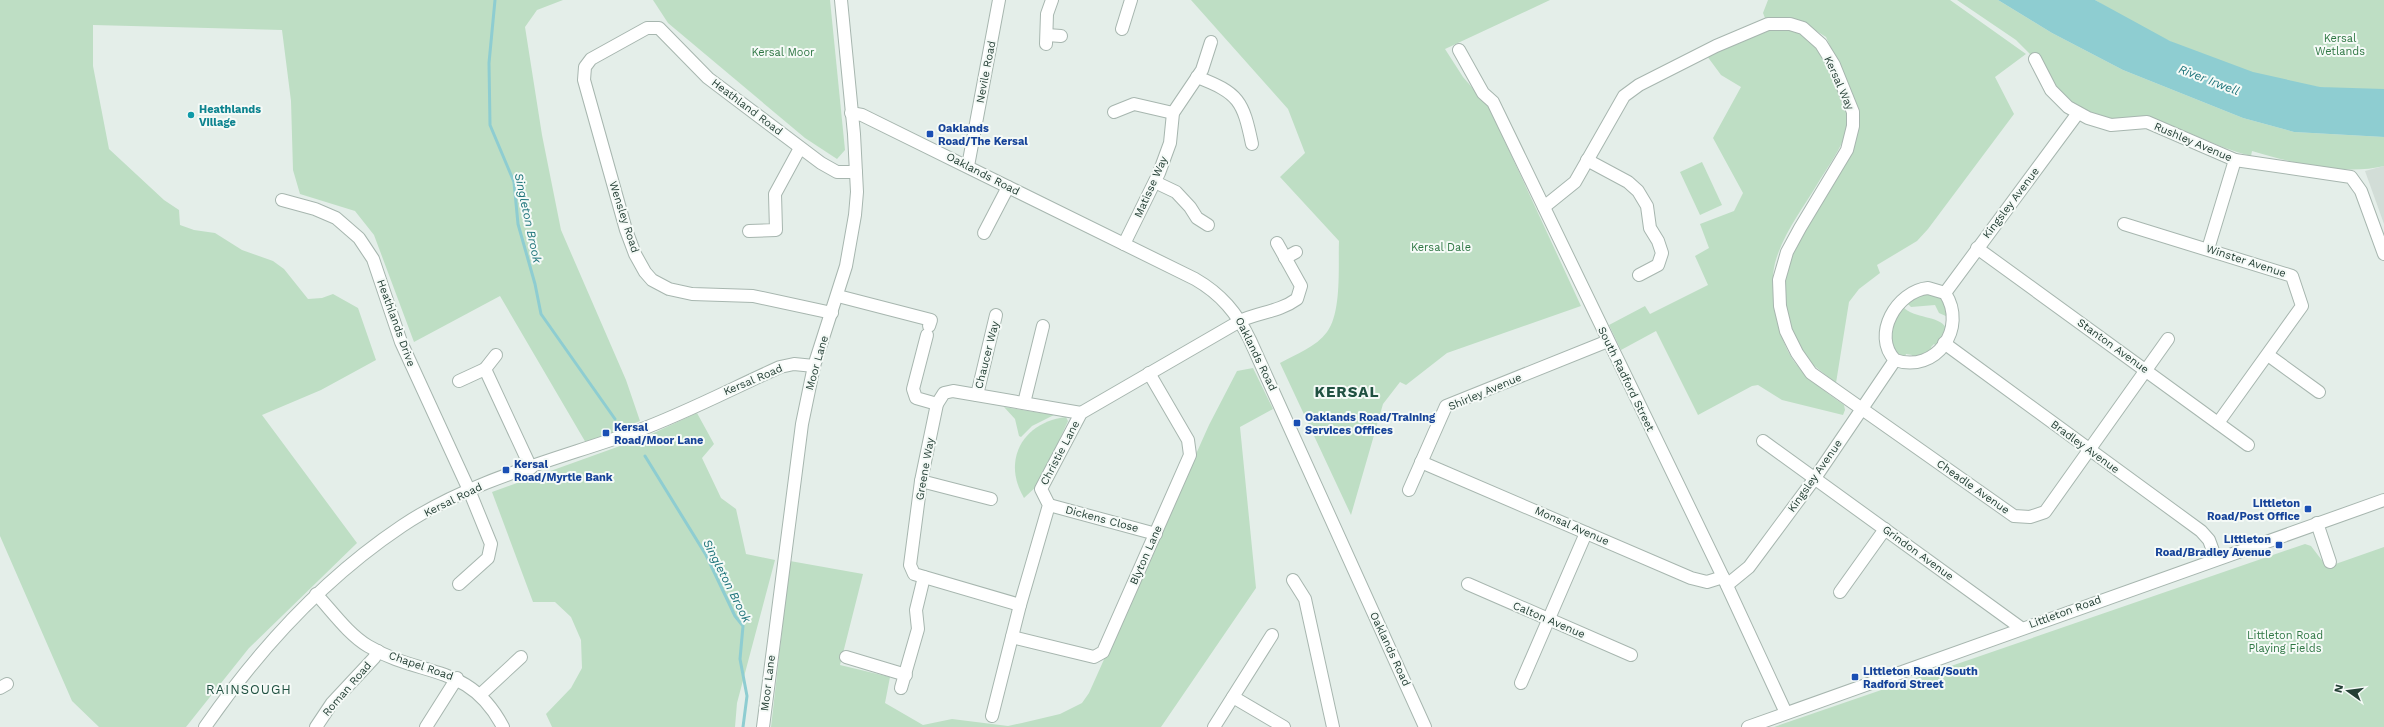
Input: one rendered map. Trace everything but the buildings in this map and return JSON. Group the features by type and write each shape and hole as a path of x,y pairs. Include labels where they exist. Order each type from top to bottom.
{"street":[{"name":"Moor Lane","path":"763,727 802,424 814,366 838,296 846,266 855,215 856,172 852,113 840,0"},
{"name":"Nevile Road","path":"968,166 999,0"},
{"path":"1052,0 1047,14 1047,39 1061,36"},
{"path":"1128,23 1131,0"},
{"name":"Kersal Way","path":"1544,207 1575,182 1624,96 1639,85 1716,46 1768,24 1790,24 1803,28 1821,44 1834,65 1853,112 1853,126 1847,150 1787,252 1779,280 1780,306 1786,331 1797,353 1812,373 1838,393 1862,407"},
{"name":"Heathland Road","path":"647,28 659,28 708,78 800,148 837,172 856,172"},
{"name":"Wensley Road","path":"647,28 591,59 585,67 584,74 626,230 635,254 645,272 660,285 679,292 754,296 832,313"},
{"name":"Matisse Way","path":"1124,244 1155,182 1170,143 1173,113 1202,70 1211,42"},
{"name":"South Radford Street","path":"1459,50 1483,93 1493,102 1725,581 1786,713"},
{"name":"Rushley Avenue","path":"2035,59 2051,90 2078,113 2111,124 2147,122 2235,160 2332,173 2351,177 2358,183 2384,254"},
{"path":"1197,77 1220,86 1236,97 1246,113 1252,144"},
{"path":"1114,112 1134,104 1173,113"},
{"name":"Oaklands Road","path":"852,113 862,115 968,166 1209,287 1232,308 1240,321 1272,387 1425,727"},
{"name":"Kingsley Avenue","path":"1945,293 2078,113"},
{"path":"749,230 776,230 775,194 800,148"},
{"path":"1587,160 1628,182 1642,196 1647,206 1650,228 1658,241 1665,263 1639,275"},
{"path":"2208,249 2235,160"},
{"path":"1155,182 1176,192 1190,207 1197,218 1208,225"},
{"path":"984,233 1008,187"},
{"name":"Heathlands Drive","path":"282,200 315,209 336,218 349,227 367,248 373,259 401,342 469,490 491,544 490,552 481,566 459,584"},
{"name":"Winster Avenue","path":"2124,224 2292,276 2302,306 2218,424"},
{"path":"1277,243 1285,258 1296,252"},
{"name":"Stanton Avenue","path":"1978,248 2248,445"},
{"name":"Christie Lane","path":"1048,505 1041,489 1081,413 1240,321 1254,314 1275,311 1297,299 1302,286 1285,258"},
{"path":"1922,289 1934,289 1945,293 1952,305 1954,318 1944,343 1934,355 1920,362 1907,363 1895,360 1887,351 1885,339 1889,320 1893,312 1911,294 1922,289"},
{"path":"838,296 929,327 913,389 916,398 937,404 941,396 949,391 1081,413"},
{"name":"Chaucer Way","path":"977,395 996,315"},
{"path":"1024,403 1043,326"},
{"name":"Cheadle Avenue","path":"1862,407 2014,516 2022,518 2037,516 2045,512 2090,451 2168,339"},
{"name":"Shirley Avenue","path":"1409,490 1446,406 1608,341"},
{"name":"Bradley Avenue","path":"1944,343 2201,531 2209,540 2216,558"},
{"path":"459,380 485,369 496,355"},
{"path":"2268,355 2320,392"},
{"name":"Kingsley Avenue","path":"1725,581 1749,567 1815,478 1895,360"},
{"name":"Kersal Road","path":"205,727 230,690 271,642 316,594 402,526 469,490 639,430 780,367 794,364 814,366"},
{"path":"485,369 531,468"},
{"name":"Blyton Lane","path":"1012,637 1094,657 1103,652 1190,455 1188,440 1148,373"},
{"name":"Greene Way","path":"937,404 921,481 910,565 914,574 1020,605"},
{"name":"Grindon Avenue","path":"1763,441 2021,628"},
{"name":"Monsal Avenue","path":"1421,462 1691,578 1707,582 1725,581"},
{"path":"921,481 991,500"},
{"name":"Littleton Road","path":"1748,727 2216,558 2384,500"},
{"path":"992,716 1020,605 1048,505"},
{"name":"Dickens Close","path":"1048,505 1156,534"},
{"path":"2317,523 2330,562"},
{"path":"1840,592 1885,528"},
{"path":"1521,683 1586,533"},
{"path":"901,688 906,675 918,628 916,610 924,577"},
{"path":"1293,580 1305,599 1333,727"},
{"name":"Calton Avenue","path":"1468,584 1631,655"},
{"name":"Chapel Road","path":"316,594 359,639 378,651 411,665 457,678 480,695 503,727"},
{"path":"1214,727 1272,635"},
{"name":"Roman Road","path":"316,727 332,703 374,658 378,651"},
{"path":"480,695 521,657"},
{"path":"846,657 906,675"},
{"path":"426,727 457,678"},
{"path":"1233,697 1284,727"}],"shaded area":[{"path":"2384,166 2384,224 2365,171"}],"green space":[{"path":"0,0 563,0 537,10 525,27 542,135 561,230 626,380 640,421 586,443 500,296 414,342 374,235 355,211 300,194 293,170 291,101 282,30 93,25 93,66 109,149 164,200 179,210 180,225 194,230 215,233 242,250 273,261 284,269 308,299 322,298 333,294 358,308 376,360 321,390 262,415 357,543 249,648 186,727 99,727 72,701 0,536"},
{"name":"Kersal Moor","path":"653,0 830,0 845,150 837,159 805,138 668,23"},
{"name":"Kersal Dale","path":"1191,0 1550,0 1445,49 1463,77 1489,107 1581,306 1447,353 1406,385 1400,382 1383,404 1351,515 1280,363 1317,342 1327,332 1332,323 1337,301 1339,241 1280,177 1305,153 1288,109"},
{"path":"1768,0 1950,0 2026,54 1995,77 2014,114 1928,229 1917,241 1877,265 1880,273 1859,289 1849,302 1836,383 1808,361 1787,324 1783,287 1788,256 1850,150 1856,104 1826,37 1799,20 1765,18 1763,13"},
{"path":"1957,0 1998,0 2052,33 2123,70 2243,118 2294,132 2384,137 2384,166 2352,170 2335,169 2301,164 2252,151 2251,156 2225,148 2174,126 2148,117 2142,116 2115,119 2089,113 2067,98 2058,89 2043,66 2038,54 2030,54 2016,40"},
{"name":"Kersal Wetlands","path":"2095,0 2384,0 2384,89 2347,89 2309,85 2271,78 2233,67 2196,53 2161,37"},
{"path":"1773,26 1801,33 1813,41 1823,55 1842,90 1849,111 1848,127 1841,144 1833,160 1783,242 1775,263 1773,274 1776,315 1784,343 1796,364 1806,376 1844,405 1845,410 1843,415 1782,400 1758,385 1752,386 1698,415 1656,331 1621,350 1609,325 1645,306 1650,314 1708,285 1695,256 1709,248 1700,224 1734,211 1743,193 1713,138 1741,87 1721,75 1707,56"},
{"path":"1702,162 1722,205 1700,215 1680,172"},
{"path":"1927,292 1944,299 1948,317 1939,313 1935,305 1911,307 1907,303"},
{"path":"1903,307 1913,314 1938,321 1946,328 1936,346 1934,344 1931,347 1932,349 1911,360 1912,355 1906,354 1904,360 1891,349 1893,321"},
{"path":"1253,368 1273,409 1240,427 1256,588 1161,727 771,727 790,561 863,574 840,665 890,677 885,703 923,725 952,719 1008,726 1060,714 1082,703 1089,693 1209,425 1237,371"},
{"path":"1004,407 1054,415 1032,426 1021,437 1019,436 1015,419"},
{"path":"697,413 714,444 702,458 721,498 736,509 746,554 775,560 737,703 735,727 552,727 546,714 571,688 582,668 581,640 571,617 555,602 533,602 492,492 645,437"},
{"path":"1066,417 1068,421 1039,484 1024,498 1017,484 1015,470 1016,457 1021,445 1028,435 1038,426 1051,420"},
{"name":"Littleton Road Playing Fields","path":"2305,544 2311,546 2327,567 2384,547 2384,727 1774,727"}],"water":[{"name":"River Irwell","path":"1998,0 2095,0 2170,41 2253,72 2320,87 2384,89 2384,137 2294,132 2243,118 2123,70 2052,33"}],"waterway":[{"name":"Singleton Brook","path":"495,0 489,63 490,125 514,182 518,224 535,284 541,314 615,419"},
{"name":"Singleton Brook","path":"645,456 706,555 735,616 743,626 740,659 747,696 743,727"}],"place":[{"name":"Heathlands Village","path":"191,115"},
{"name":"Oaklands Road/The Kersal","path":"930,134"},
{"name":"Oaklands Road/Training Services Offices","path":"1297,423"},
{"name":"Kersal Road/Moor Lane","path":"606,433"},
{"name":"Kersal Road/Myrtle Bank","path":"506,470"},
{"name":"Littleton Road/Post Office","path":"2308,509"},
{"name":"Littleton Road/Bradley Avenue","path":"2279,545"},
{"name":"Littleton Road/South Radford Street","path":"1855,677"}],"district":[{"name":"KERSAL","path":"1347,392"},
{"name":"RAINSOUGH","path":"249,689"}]}
